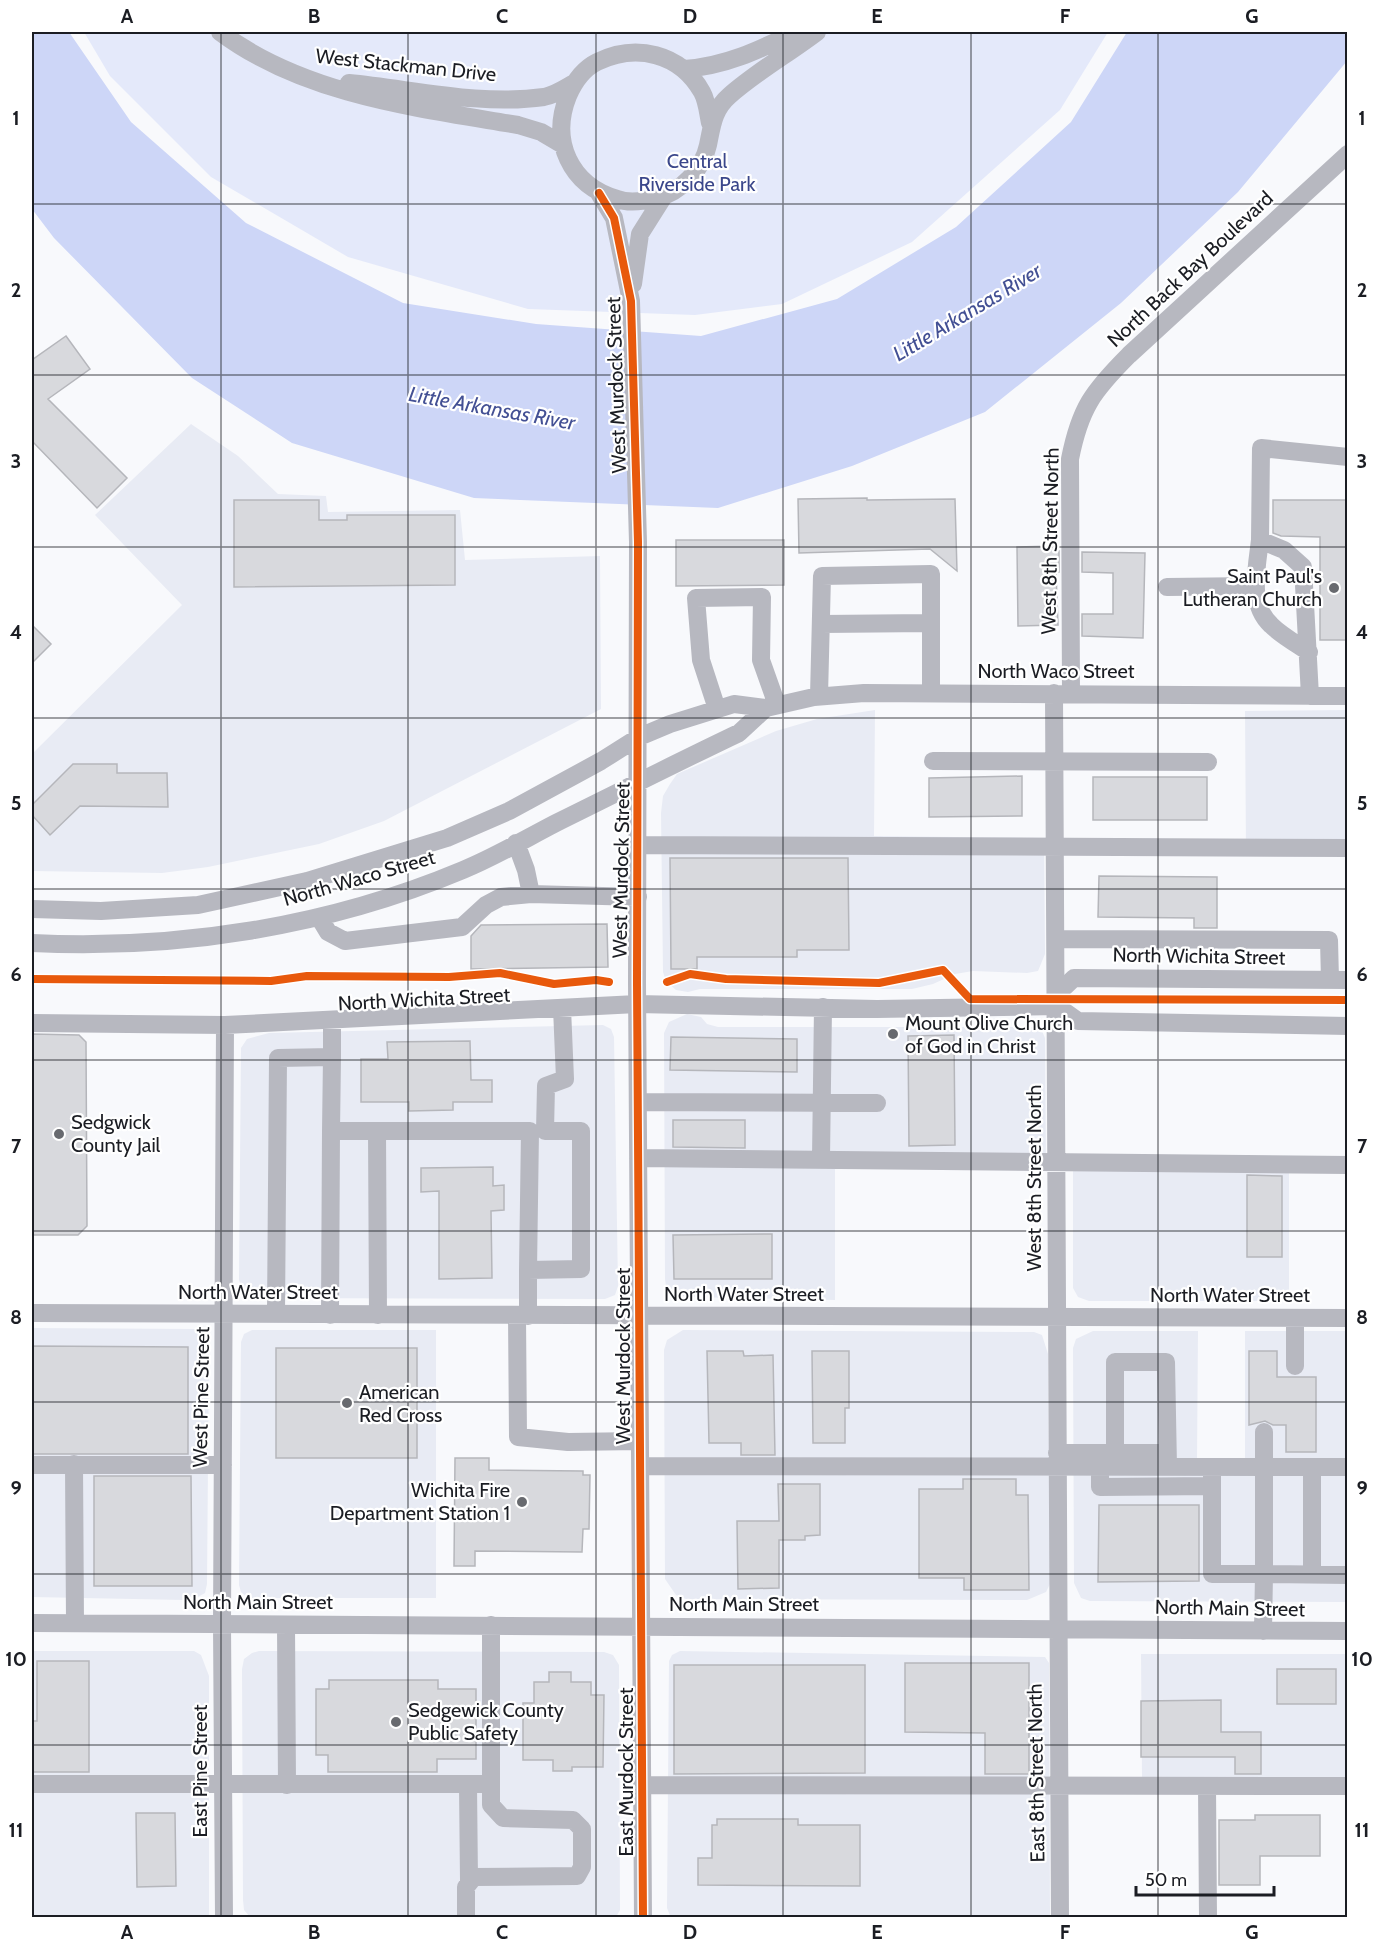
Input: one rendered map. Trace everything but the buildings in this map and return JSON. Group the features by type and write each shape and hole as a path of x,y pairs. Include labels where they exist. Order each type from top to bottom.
{"street":[{"name":"West Stackman Drive","path":"220,32 302,77 365,96 518,125 541,132 563,145"},
{"path":"684,69 722,64 758,52 796,32"},
{"path":"710,123 727,97 816,32"},
{"name":"West Murdock Street","path":"639,51 663,56 684,69 703,93 710,123 708,146 699,167 684,184 664,196 643,202 620,201 599,193 583,181 570,164 563,145 561,113 574,83 599,62 614,54 639,51"},
{"name":"West Stackman Drive","path":"302,77 486,98 545,96 574,83"},
{"name":"North Back Bay Boulevard","path":"1076,427 1084,408 1106,379 1347,154"},
{"name":"West Murdock Street","path":"599,193 614,218 631,301"},
{"name":"West Murdock Street","path":"641,1626 637,1004 639,737 636,628 638,542 631,301 640,234 664,196"},
{"name":"West 8th Street North","path":"1058,1628 1055,762 1063,693 1070,459 1076,427"},
{"path":"1309,652 1269,624 1259,607 1256,586 1260,540 1261,448 1347,457"},
{"path":"1260,540 1284,550 1303,567 1310,696"},
{"path":"819,696 822,576 931,574 931,693"},
{"path":"1167,587 1256,586"},
{"path":"717,709 701,660 696,598 762,597 761,660 771,707"},
{"path":"821,624 931,623"},
{"name":"North Waco Street","path":"32,909 100,911 198,905 307,881 447,838 509,811 601,761 639,737 734,704 771,707 819,696 864,693 1347,696"},
{"name":"North Waco Street","path":"32,943 142,943 229,935 319,917 395,896 464,870 739,733 771,707"},
{"path":"933,761 1208,762"},
{"path":"516,843 526,870 531,894"},
{"path":"638,845 1347,848"},
{"path":"319,917 328,932 345,941 462,927 486,905 501,897 531,894 638,897"},
{"path":"1056,939 1329,940 1339,980"},
{"name":"North Wichita Street","path":"32,1023 225,1026 637,1004 823,1007 1057,1000 1074,978 1339,980"},
{"path":"1057,1000 1077,1021 1347,1026"},
{"path":"821,1159 823,1007"},
{"path":"562,1008 565,1079 546,1086 537,1131 528,1270 522,1316 518,1437 568,1442 640,1441"},
{"path":"330,1315 332,1020"},
{"name":"West Pine Street","path":"222,1624 225,1026"},
{"path":"276,1314 278,1058 332,1057"},
{"path":"638,1102 877,1103"},
{"path":"331,1131 581,1131 581,1269 528,1270"},
{"path":"377,1131 378,1315"},
{"path":"638,1158 1347,1165"},
{"name":"North Water Street","path":"32,1313 1347,1318"},
{"path":"1294,1318 1295,1366"},
{"path":"1115,1453 1115,1362 1166,1362 1167,1460"},
{"path":"1263,1631 1264,1432"},
{"path":"640,1466 1057,1460 1115,1453 1212,1467 1347,1467"},
{"path":"1057,1460 1100,1467 1167,1460"},
{"path":"74,1464 75,1623"},
{"path":"32,1465 223,1465"},
{"path":"1100,1467 1100,1487 1212,1486"},
{"path":"1212,1467 1212,1574 1347,1575"},
{"path":"1312,1467 1312,1575"},
{"name":"North Main Street","path":"32,1623 1347,1631"},
{"name":"East Pine Street","path":"222,1624 224,1917"},
{"path":"286,1625 286,1785"},
{"path":"465,1917 466,1887 474,1876 577,1876 582,1868 582,1829 579,1824 573,1820 503,1818 491,1805 491,1625"},
{"name":"East Murdock Street","path":"641,1626 643,1917"},
{"name":"East 8th Street North","path":"1058,1628 1060,1917"},
{"path":"32,1784 491,1784"},
{"path":"468,1785 469,1881"},
{"path":"642,1785 1347,1786"},
{"path":"1207,1786 1208,1917"}],"shaded area":[{"path":"191,424 238,456 278,494 326,496 328,512 460,510 465,560 600,556 601,709 384,821 319,844 208,867 162,873 32,871 32,754 182,605 95,515"},
{"path":"875,710 874,836 1044,838 1045,954 1038,971 1027,973 973,971 955,974 933,984 912,989 700,989 688,992 676,990 666,981 663,972 661,813 663,796 677,774 776,731 817,719"},
{"path":"1347,710 1347,853 1246,852 1245,711"},
{"path":"687,1014 701,1017 707,1024 718,1027 1034,1027 1042,1031 1045,1038 1046,1165 835,1165 835,1300 687,1297 674,1294 666,1287 665,1279 664,1033 669,1022"},
{"path":"603,1025 611,1029 614,1037 618,1286 615,1295 605,1299 251,1298 244,1294 239,1280 241,1048 247,1039 269,1033"},
{"path":"1073,1170 1289,1171 1289,1301 1089,1301 1078,1297 1073,1288"},
{"path":"32,1328 196,1329 205,1332 209,1345 207,1584 205,1593 196,1598 184,1600 32,1597"},
{"path":"252,1330 436,1330 436,1598 248,1598 241,1592 239,1585 241,1342 244,1334"},
{"path":"683,1330 1034,1332 1042,1335 1048,1354 1050,1584 1046,1592 1027,1600 686,1599 676,1595 665,1579 664,1350 667,1340"},
{"path":"1093,1331 1198,1331 1197,1460 1245,1460 1245,1331 1347,1331 1347,1602 1090,1601 1081,1598 1074,1583 1073,1348 1076,1339"},
{"path":"32,1651 194,1651 201,1655 209,1676 209,1917 32,1918"},
{"path":"259,1651 604,1652 613,1655 619,1665 620,1910 616,1917 250,1917 244,1910 243,1900 242,1669 244,1659"},
{"path":"680,1651 1045,1657 1049,1663 1050,1917 671,1918 667,1908 669,1661 672,1655"},
{"path":"1141,1654 1347,1654 1347,1779 1142,1779"}],"green space":[{"name":"Central Riverside Park","path":"84,32 1108,32 1060,110 912,242 782,304 695,315 528,309 348,257 211,177 110,76"}],"water":[{"name":"Little Arkansas River","path":"32,32 69,32 131,122 246,223 403,303 536,324 701,336 837,299 956,227 1071,122 1127,32 1347,32 1347,61 1238,192 1121,303 985,412 852,466 718,508 474,498 292,443 192,378 54,238 32,209"}],"cycle path":[{"path":"599,193 614,218 631,301 638,542 637,982 643,1918"},
{"path":"667,982 690,974 726,979 879,983 943,970 970,999 1348,1000"},
{"path":"32,979 271,981 307,976 449,977 500,973 554,984 596,980 609,982"}],"place":[{"name":"Saint Paul's Lutheran Church","path":"1334,588"},
{"name":"Mount Olive Church of God in Christ","path":"893,1034"},
{"name":"Sedgwick County Jail","path":"59,1134"},
{"name":"American Red Cross","path":"347,1403"},
{"name":"Wichita Fire Department Station 1","path":"522,1502"},
{"name":"Sedgewick County Public Safety","path":"396,1722"}]}
